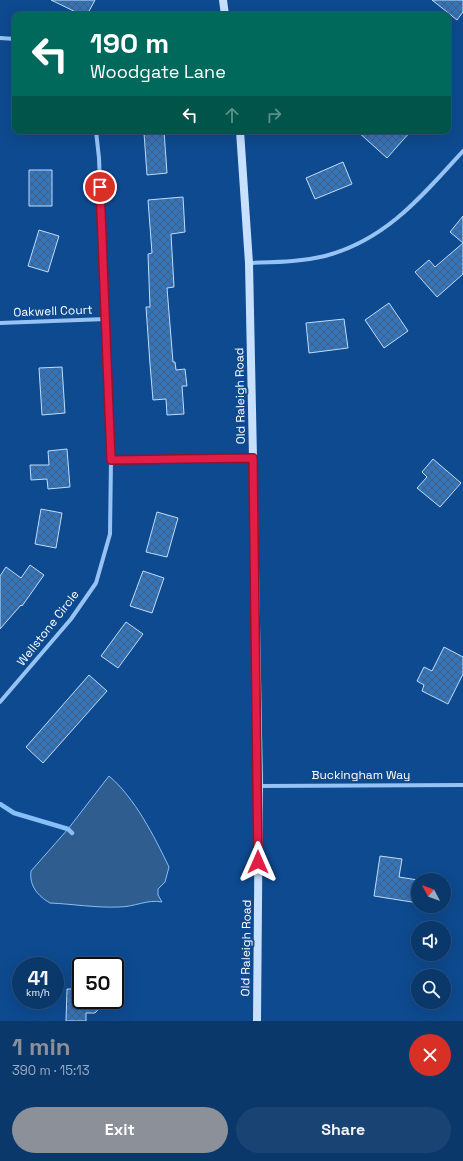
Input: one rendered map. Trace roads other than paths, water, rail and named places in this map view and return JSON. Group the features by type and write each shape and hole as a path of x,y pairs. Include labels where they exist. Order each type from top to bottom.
{"main road":[{"path":"223,0 225,12"},
{"name":"Old Raleigh Road","path":"240,134 249,263 253,458 258,786 257,1021"}],"street":[{"path":"0,38 12,39"},
{"name":"Wellstone Circle","path":"0,702 71,619 96,583 110,534 111,460 99,158 96,134"},
{"path":"249,263 297,261 325,256 370,237 386,228 408,210 463,151"},
{"name":"Oakwell Court","path":"0,323 106,319"},
{"path":"111,460 253,458"},
{"name":"Buckingham Way","path":"258,786 463,785"}],"water":[{"path":"109,776 127,795 143,818 169,867 165,882 158,889 158,895 162,902 157,901 125,907 50,903 35,890 31,881 31,871 68,829"}],"waterway":[{"path":"0,804 14,813 68,829 72,833"}]}
